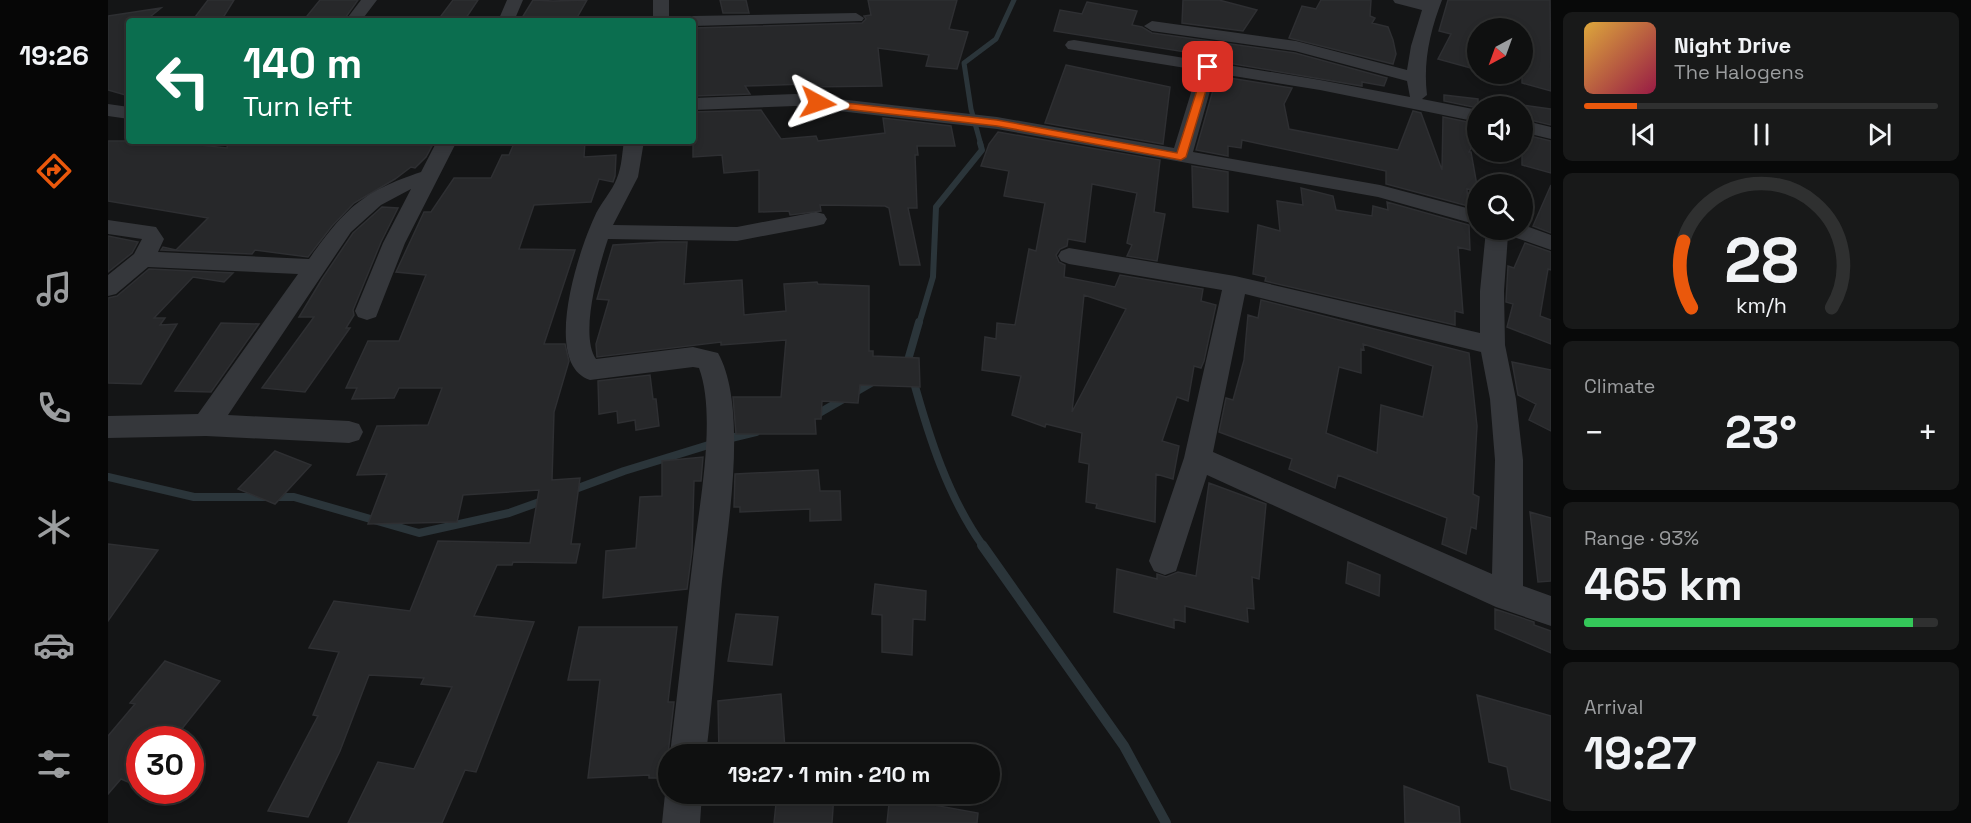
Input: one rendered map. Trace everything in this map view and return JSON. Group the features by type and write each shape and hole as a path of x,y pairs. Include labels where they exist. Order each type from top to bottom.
{"street":[{"path":"355,18 369,0"},
{"path":"507,18 515,0"},
{"path":"661,0 661,18"},
{"path":"1401,0 1432,4 1414,77 1419,104"},
{"path":"696,21 856,18"},
{"path":"1152,26 1296,46 1414,77"},
{"path":"1074,45 1467,114"},
{"path":"1181,157 1208,67"},
{"path":"696,104 795,100 997,123 1380,191 1467,215"},
{"path":"108,110 126,113"},
{"path":"1533,129 1551,133"},
{"path":"367,311 394,243 445,144"},
{"path":"634,144 628,177 606,216 592,252 581,306 580,358 583,366 590,370 693,357 709,360 715,369 718,398 718,460 689,744"},
{"path":"206,425 343,227 370,201 393,188 429,176"},
{"path":"600,232 737,234 816,219"},
{"path":"108,227 148,232 153,239 143,259 108,288"},
{"path":"1533,236 1551,243"},
{"path":"1496,240 1492,291 1492,345 1503,399 1509,460 1507,596"},
{"path":"1069,256 1234,284 1492,345"},
{"path":"143,259 314,267"},
{"path":"1165,561 1198,458 1234,284"},
{"path":"108,427 206,425 349,432"},
{"path":"1198,458 1507,596 1551,610"},
{"path":"681,823 683,804"}],"building":[{"path":"208,0 234,0 223,18 194,18"},
{"path":"320,0 358,0 345,18 305,18"},
{"path":"453,0 478,0 466,18 440,18"},
{"path":"533,0 587,0 577,18 522,18"},
{"path":"720,0 746,0 749,13 723,13"},
{"path":"868,0 957,0 949,29 968,32 957,69 926,66 929,55 878,48 882,86 806,87 806,84 745,86 750,94 696,96 696,28 862,23 866,19 864,16 871,15"},
{"path":"1183,0 1219,0 1257,10 1243,31 1182,23"},
{"path":"1321,0 1371,0 1370,16 1375,18 1372,23 1388,27 1393,40 1396,54 1393,64 1289,38 1302,6 1316,9"},
{"path":"1448,0 1550,0 1551,91 1526,84 1533,84 1533,18 1467,18 1467,67 1438,59 1451,34 1439,31"},
{"path":"1087,2 1137,11 1132,25 1142,27 1152,33 1295,53 1387,78 1384,86 1362,82 1362,86 1216,61 1217,57 1054,31 1060,10 1082,14"},
{"path":"161,8 149,18 126,18 126,95 108,90 108,16"},
{"path":"1066,65 1170,87 1163,144 1045,123"},
{"path":"1217,76 1292,88 1284,104 1289,129 1398,150 1413,111 1421,113 1442,170 1443,117 1467,122 1467,162 1473,162 1475,174 1467,174 1467,206 1386,184 1386,171 1242,140 1241,148 1228,146 1228,156 1196,150"},
{"path":"1444,95 1467,98 1467,106 1444,101"},
{"path":"1533,107 1551,109 1551,125 1533,121"},
{"path":"761,110 781,139 816,136 818,141 885,133 883,118 951,126 955,146 917,146 918,155 915,155 917,208 908,208 920,265 900,265 889,208 885,206 820,205 821,211 790,215 789,211 759,212 759,170 724,173 722,155 693,157 693,144 696,144 696,112"},
{"path":"998,132 1160,160 1154,212 1165,214 1157,261 1127,256 1132,245 1127,243 1137,193 1092,184 1085,242 1068,239 1067,246 1060,249 1056,255 1059,262 1065,265 1064,277 1115,287 1120,275 1203,289 1201,301 1216,305 1204,361 1201,368 1194,366 1188,401 1177,397 1162,441 1179,446 1173,479 1156,474 1155,522 1096,508 1097,504 1086,502 1089,464 1079,462 1082,433 1046,424 1045,427 1012,415 1021,376 982,370 985,337 996,339 997,323 1015,325 1029,249 1036,251 1045,203 1004,196 1009,171 981,166 989,144","holes":["1084,295 1126,309 1072,412"]},
{"path":"1533,137 1551,141 1551,173 1522,165 1522,162 1533,162"},
{"path":"108,141 126,141 126,144 190,144 227,148 228,144 422,144 432,146 426,157 415,168 411,167 354,203 332,226 308,257 255,250 252,254 161,250 163,247 176,250 208,218 108,201"},
{"path":"514,144 585,144 584,157 616,155 613,182 599,179 591,202 534,205 519,249 575,250 544,344 565,344 569,361 554,412 552,480 580,478 571,544 580,544 576,563 513,562 512,565 497,565 474,616 534,622 476,772 465,770 442,823 348,823 378,762 414,769 452,687 421,684 424,678 369,675 340,751 308,817 268,811 318,716 313,715 339,652 309,648 334,601 410,611 438,541 530,543 539,490 463,495 457,522 368,524 387,474 357,475 377,426 428,425 442,388 399,388 394,398 352,399 357,388 346,388 368,341 399,341 426,275 396,272 424,212 431,212 454,178 491,178 502,155 509,155"},
{"path":"1192,166 1228,172 1228,212 1193,207"},
{"path":"1551,185 1551,233 1533,226"},
{"path":"1301,188 1333,196 1336,210 1372,216 1373,206 1388,210 1387,202 1467,224 1467,240 1470,240 1470,250 1458,247 1463,313 1455,311 1455,325 1265,281 1266,277 1253,274 1258,225 1280,231 1277,201 1303,205"},
{"path":"382,207 398,208 381,242 353,310 354,315 346,328 350,328 305,392 262,388 314,317 299,317 322,279 353,233"},
{"path":"108,236 138,242 132,253 108,272"},
{"path":"687,242 684,284 742,280 744,315 786,311 784,284 817,282 818,284 869,286 869,351 873,351 873,356 919,358 920,387 860,385 858,403 822,401 821,419 815,419 816,434 736,434 733,397 781,397 786,340 721,345 721,342 597,357 596,344 609,300 597,299 613,245"},
{"path":"1525,243 1551,252 1551,270 1548,269 1540,316 1551,320 1551,344 1507,327 1513,304 1506,302 1508,266 1514,268"},
{"path":"149,269 233,273 224,282 193,277 154,318 165,318 160,325 177,324 141,384 108,383 108,298 117,296"},
{"path":"1261,300 1469,353 1477,426 1473,494 1479,497 1476,529 1471,527 1466,554 1442,544 1447,518 1338,475 1335,488 1289,469 1292,459 1219,432 1226,398 1233,400 1244,360 1248,315 1258,318","holes":["1363,344 1433,366 1423,417 1381,405 1377,453 1326,433 1339,367 1361,373"]},
{"path":"221,323 259,324 211,392 175,391"},
{"path":"1512,362 1551,370 1551,431 1529,420 1536,404 1518,395"},
{"path":"650,375 659,426 636,430 635,420 618,423 617,411 599,414 598,381"},
{"path":"275,451 311,465 275,504 238,489"},
{"path":"703,457 701,481 694,481 692,551 687,589 603,598 606,551 636,548 640,497 662,496 662,461"},
{"path":"818,470 820,491 840,491 841,520 810,521 810,509 740,512 740,507 734,507 735,474"},
{"path":"1209,483 1266,504 1259,579 1252,577 1254,609 1247,608 1248,622 1185,606 1185,622 1174,619 1174,628 1114,612 1117,569 1157,579 1157,574 1166,577 1178,572 1196,576"},
{"path":"1530,512 1551,518 1551,581 1538,582"},
{"path":"108,544 158,550 108,621"},
{"path":"1348,562 1380,575 1379,596 1346,583"},
{"path":"875,584 926,591 925,620 913,619 912,655 882,652 882,615 872,614"},
{"path":"1495,609 1534,622 1534,625 1551,631 1551,653 1495,629"},
{"path":"736,614 778,617 772,665 728,661"},
{"path":"579,627 677,627 668,702 674,702 669,744 658,744 658,778 649,778 649,775 588,778 600,680 568,680"},
{"path":"165,661 220,681 184,726 126,726 126,781 121,779 108,794 108,736 135,704 130,703"},
{"path":"781,694 785,744 719,744 718,701"},
{"path":"1477,695 1551,716 1551,801 1511,789 1507,767 1489,762"},
{"path":"1404,786 1459,807 1460,823 1405,823"},
{"path":"776,804 833,804 832,823 774,823"},
{"path":"889,804 928,804 978,813 977,823 887,823"}],"waterway":[{"path":"981,145 971,109 964,63 996,39 1014,0"},
{"path":"919,324 933,277 936,207 982,150 980,143"},
{"path":"901,364 908,360 919,322"},
{"path":"913,379 941,466 960,507 983,546"},
{"path":"814,416 876,380"},
{"path":"727,439 756,432"},
{"path":"570,491 624,471 715,443"},
{"path":"108,477 194,497 294,497 419,533 509,513 545,500"},
{"path":"982,545 1124,746 1166,823"}],"route":[{"path":"818,103 997,123 1181,157 1208,67"}]}
